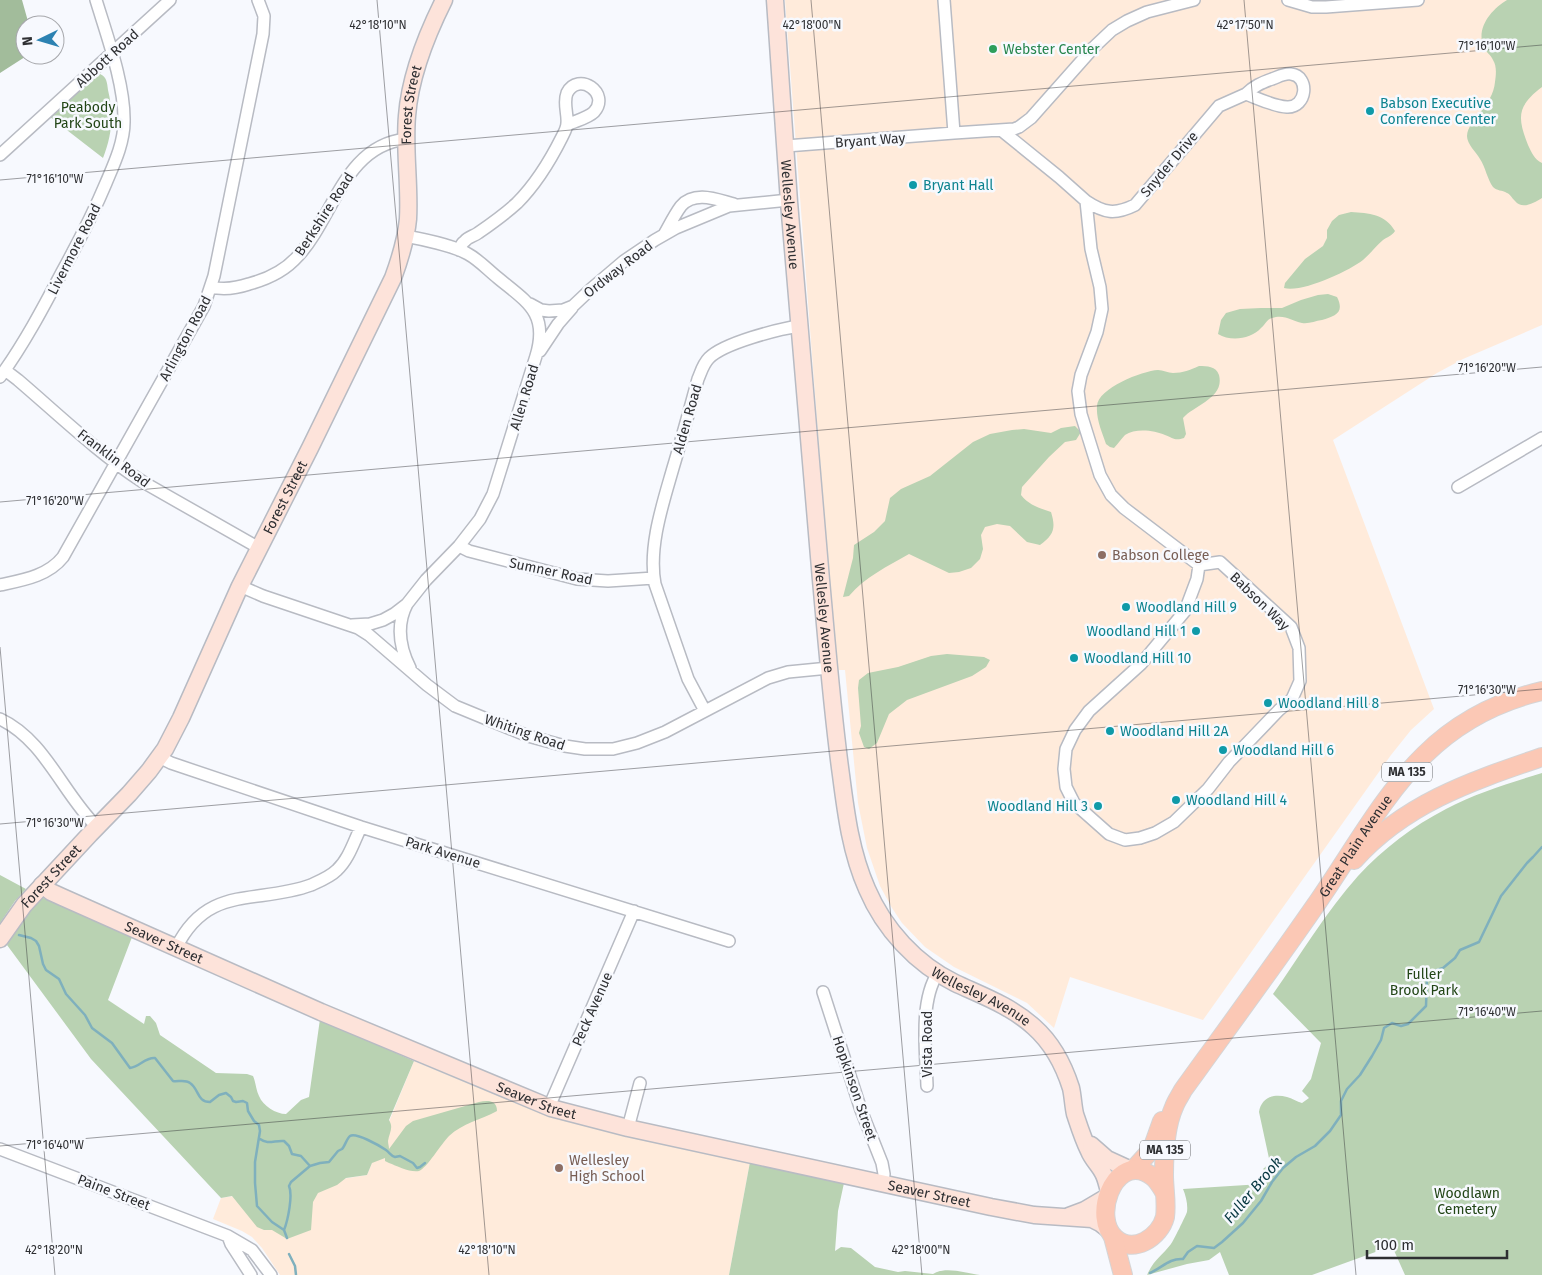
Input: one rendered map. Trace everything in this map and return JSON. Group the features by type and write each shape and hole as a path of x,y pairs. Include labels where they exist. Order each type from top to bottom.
{"main road":[{"name":"Great Plain Avenue","path":"1133,1170 1152,1149 1159,1127 1165,1116 1173,1108 1183,1090 1316,904 1376,813 1399,782 1422,756 1452,731 1478,715 1513,699 1542,691"},
{"name":"Great Plain Avenue","path":"1316,904 1368,846 1406,817 1456,788 1542,757"},
{"name":"Great Plain Avenue","path":"1165,1194 1165,1149 1173,1108"},
{"path":"1133,1170 1140,1170 1153,1177 1165,1194"},
{"name":"MA 135","path":"1108,1194 1124,1173 1133,1170"},
{"path":"1108,1194 1105,1212 1106,1223 1123,1275"},
{"name":"MA 135","path":"1128,1275 1131,1260 1140,1244 1152,1238 1160,1228 1164,1218 1165,1194"},
{"path":"1111,1234 1121,1242 1140,1244"}],"street":[{"name":"Livermore Road","path":"2,374 40,314 82,235 117,154 123,133 124,102 96,0"},
{"name":"Abbott Road","path":"0,155 170,0"},
{"name":"Arlington Road","path":"0,586 41,574 59,562 200,315 211,287 264,27 264,16 258,0"},
{"name":"Forest Street","path":"0,939 18,912 129,794 159,757 178,724 240,586 393,278 406,236 408,203 407,107 426,40 444,0"},
{"name":"Wellesley Avenue","path":"775,0 789,200 828,668 847,818 852,841 863,878 878,911 893,932 914,955 938,973 1021,1016 1039,1032 1055,1052 1067,1077 1076,1114 1090,1153 1104,1174 1108,1194"},
{"path":"944,0 954,133"},
{"name":"Bryant Way","path":"786,146 1014,129 1020,127 1031,118 1094,47 1112,30 1147,12 1194,0"},
{"path":"1288,0 1312,7 1418,0"},
{"name":"Snyder Drive","path":"1000,130 1098,209 1109,212 1124,210 1135,205 1219,106 1246,94 1253,87 1285,74 1293,74 1300,78 1304,86 1304,94 1301,100 1297,104 1288,107 1265,102 1246,94"},
{"path":"459,250 464,241 509,210 528,191 547,166 567,125"},
{"name":"Berkshire Road","path":"211,287 225,289 244,285 269,278 286,268 303,250 344,182 359,163 380,146 392,141 406,139"},
{"name":"Ordway Road","path":"665,233 682,206 690,200 710,198 736,205"},
{"name":"Ordway Road","path":"536,356 558,324 582,297 618,266 665,233 722,208 789,200"},
{"path":"1086,201 1091,249 1100,287 1102,309 1097,332 1081,375 1078,391 1081,414 1097,466 1111,495 1124,508 1199,565"},
{"name":"Allen Road","path":"406,236 459,250 472,256 529,304 535,313 540,341 494,494 480,519 459,546 432,572 407,604 402,615 400,634 402,650 411,672"},
{"name":"Ordway Road","path":"529,304 549,311 563,310 573,306"},
{"name":"Alden Road","path":"654,578 655,547 664,501 698,379 706,362 718,352 733,345 779,330 800,326"},
{"name":"Franklin Road","path":"2,374 18,380 116,463 143,482 260,548"},
{"path":"1458,487 1542,438"},
{"name":"Sumner Road","path":"459,546 469,552 577,579 608,581 654,578"},
{"name":"Babson Way","path":"1220,562 1291,627 1299,648 1300,681 1292,699 1279,710 1236,755 1208,789 1174,822 1155,833 1125,840 1108,834 1074,804 1066,787 1064,768 1066,749 1074,730 1089,711 1141,664 1186,612 1197,580 1199,565 1220,562"},
{"path":"654,578 658,596 688,679 705,711"},
{"name":"Whiting Road","path":"240,586 263,596 364,631 441,696 463,710 528,736 576,748 603,749 629,746 665,732 761,681 774,676 828,668"},
{"name":"Allen Road","path":"351,625 370,624 382,620 407,604"},
{"path":"0,719 15,727 36,747 97,827"},
{"name":"Park Avenue","path":"159,757 361,827 729,941"},
{"path":"176,948 194,923 220,903 239,898 297,889 332,874 346,858 361,827"},
{"name":"Seaver Street","path":"42,885 51,892 321,1012 549,1108 628,1128 882,1184 1024,1213 1092,1219 1100,1223 1111,1234"},
{"name":"Peck Avenue","path":"549,1108 634,911"},
{"name":"Vista Road","path":"927,1086 926,1010 930,989 938,973"},
{"name":"Hopkinson Street","path":"823,992 861,1110 882,1163 884,1174 882,1184"},
{"path":"628,1128 640,1083"},
{"name":"Wellesley Avenue","path":"1084,1138 1107,1159 1133,1170"},
{"name":"Paine Street","path":"0,1149 228,1236 250,1248 270,1275"},
{"name":"Seaver Street","path":"1062,1217 1086,1210 1108,1194"},
{"path":"228,1236 251,1275"}],"shaded area":[{"name":"Babson College","path":"785,0 1542,0 1542,325 1463,359 1437,373 1333,440 1434,709 1411,730 1391,755 1203,1020 1070,977 1054,1028 1027,1003 954,967 925,947 902,923 880,886 867,848 858,803 845,670 836,670"},
{"name":"Wellesley High School","path":"414,1061 550,1117 750,1162 729,1275 280,1275 262,1248 252,1237 213,1219 221,1198 367,1175"}],"green space":[{"path":"0,0 22,0 26,15 15,15 15,63 0,73"},
{"path":"1507,0 1542,0 1542,87 1524,106 1521,119 1528,145 1535,158 1542,163 1542,198 1532,204 1525,205 1518,204 1508,194 1493,187 1482,162 1468,142 1467,136 1468,130 1490,98 1495,82 1495,65 1484,48 1482,41 1483,26 1496,8"},
{"name":"Peabody Park South","path":"100,74 107,83 111,116 110,133 103,158 50,117"},
{"path":"1351,212 1370,214 1381,218 1391,225 1395,231 1380,242 1363,260 1347,270 1313,284 1292,289 1284,288 1285,283 1305,259 1323,246 1327,238 1327,230 1332,221 1339,215"},
{"path":"1328,294 1337,297 1340,307 1335,315 1327,319 1305,323 1277,317 1268,320 1257,332 1246,337 1235,339 1218,334 1221,320 1226,313 1240,309 1282,308 1301,300"},
{"path":"1199,366 1208,366 1216,370 1220,383 1213,395 1183,418 1186,434 1184,438 1176,439 1145,430 1134,431 1125,435 1114,448 1106,444 1097,416 1099,399 1105,393 1132,377 1151,371 1158,370 1171,373"},
{"path":"1075,426 1081,432 1076,440 1065,442 1022,487 1021,495 1027,501 1038,508 1051,512 1053,531 1040,545 1027,542 1010,526 997,524 985,527 981,535 983,549 980,559 971,568 949,573 909,554 869,578 849,596 843,597 853,558 854,545 874,532 885,521 890,498 901,489 930,476 973,442 990,434 1024,429 1051,433 1061,428"},
{"path":"947,654 984,657 990,660 986,667 972,676 907,700 889,714 877,743 869,749 864,747 859,733 861,726 859,680 868,673 898,667 931,656"},
{"name":"Fuller Brook Park","path":"1542,773 1542,1275 1405,1275 1392,1246 1312,1275 1229,1275 1220,1252 1209,1260 1147,1275 1155,1261 1172,1242 1187,1212 1187,1203 1183,1189 1262,1184 1267,1173 1263,1169 1270,1163 1259,1112 1262,1103 1273,1096 1282,1096 1302,1103 1309,1098 1302,1091 1311,1079 1321,1043 1273,994 1346,890 1388,847 1434,816 1457,803 1481,793"},
{"path":"0,875 26,889 0,923"},
{"path":"41,897 132,937 108,1000 144,1024 146,1016 150,1016 156,1023 160,1035 216,1073 247,1074 253,1076 261,1100 274,1111 286,1114 301,1100 309,1097 320,1019 414,1061 389,1120 391,1128 388,1141 389,1149 406,1126 413,1121 482,1101 494,1103 497,1111 454,1132 419,1171 400,1167 385,1161 385,1158 372,1163 367,1175 346,1178 337,1185 318,1193 313,1202 311,1230 287,1239 272,1230 264,1230 257,1227 232,1196 221,1198 91,1059 7,945 26,915"},
{"path":"750,1162 844,1183 838,1211 835,1251 841,1247 851,1248 875,1267 898,1272 933,1274 949,1270 980,1275 729,1275"}],"waterway":[{"name":"Fuller Brook","path":"1150,1273 1170,1262 1183,1259 1188,1252 1197,1246 1214,1248 1222,1242 1243,1223 1261,1201 1283,1168 1296,1157 1315,1146 1330,1131 1341,1115 1341,1101 1347,1089 1360,1075 1372,1056 1381,1040 1384,1028 1392,1023 1401,1026 1408,1024 1426,1006 1427,978 1434,971 1443,968 1455,958 1460,950 1479,942 1501,896 1542,847"},
{"path":"19,935 36,941 46,970 59,979 66,994 85,1015 92,1028 112,1043 130,1068 148,1059 155,1058 173,1081 190,1083 203,1100 210,1102 219,1095 226,1093 233,1101 247,1103 248,1111 259,1125 260,1131 255,1162 257,1206 272,1222 284,1230 287,1238"},
{"path":"260,1139 269,1142 284,1141 289,1146 292,1154 301,1156 310,1166 329,1162 343,1148 349,1137 353,1135 374,1143 394,1157 400,1156 413,1163 417,1168 425,1163"},
{"path":"284,1230 290,1201 289,1186 291,1182 310,1166"},
{"path":"289,1254 295,1266 296,1275"}],"place":[{"name":"Webster Center","path":"993,49"},
{"name":"Babson Executive Conference Center","path":"1370,111"},
{"name":"Bryant Hall","path":"913,185"},
{"name":"Babson College","path":"1102,555"},
{"name":"Woodland Hill 9","path":"1126,607"},
{"name":"Woodland Hill 1","path":"1196,631"},
{"name":"Woodland Hill 10","path":"1074,658"},
{"name":"Woodland Hill 8","path":"1268,703"},
{"name":"Woodland Hill 2A","path":"1110,731"},
{"name":"Woodland Hill 6","path":"1223,750"},
{"name":"Woodland Hill 4","path":"1176,800"},
{"name":"Woodland Hill 3","path":"1098,806"},
{"name":"Wellesley High School","path":"559,1168"}],"park label":[{"name":"Woodlawn Cemetery","path":"1467,1202"}]}
